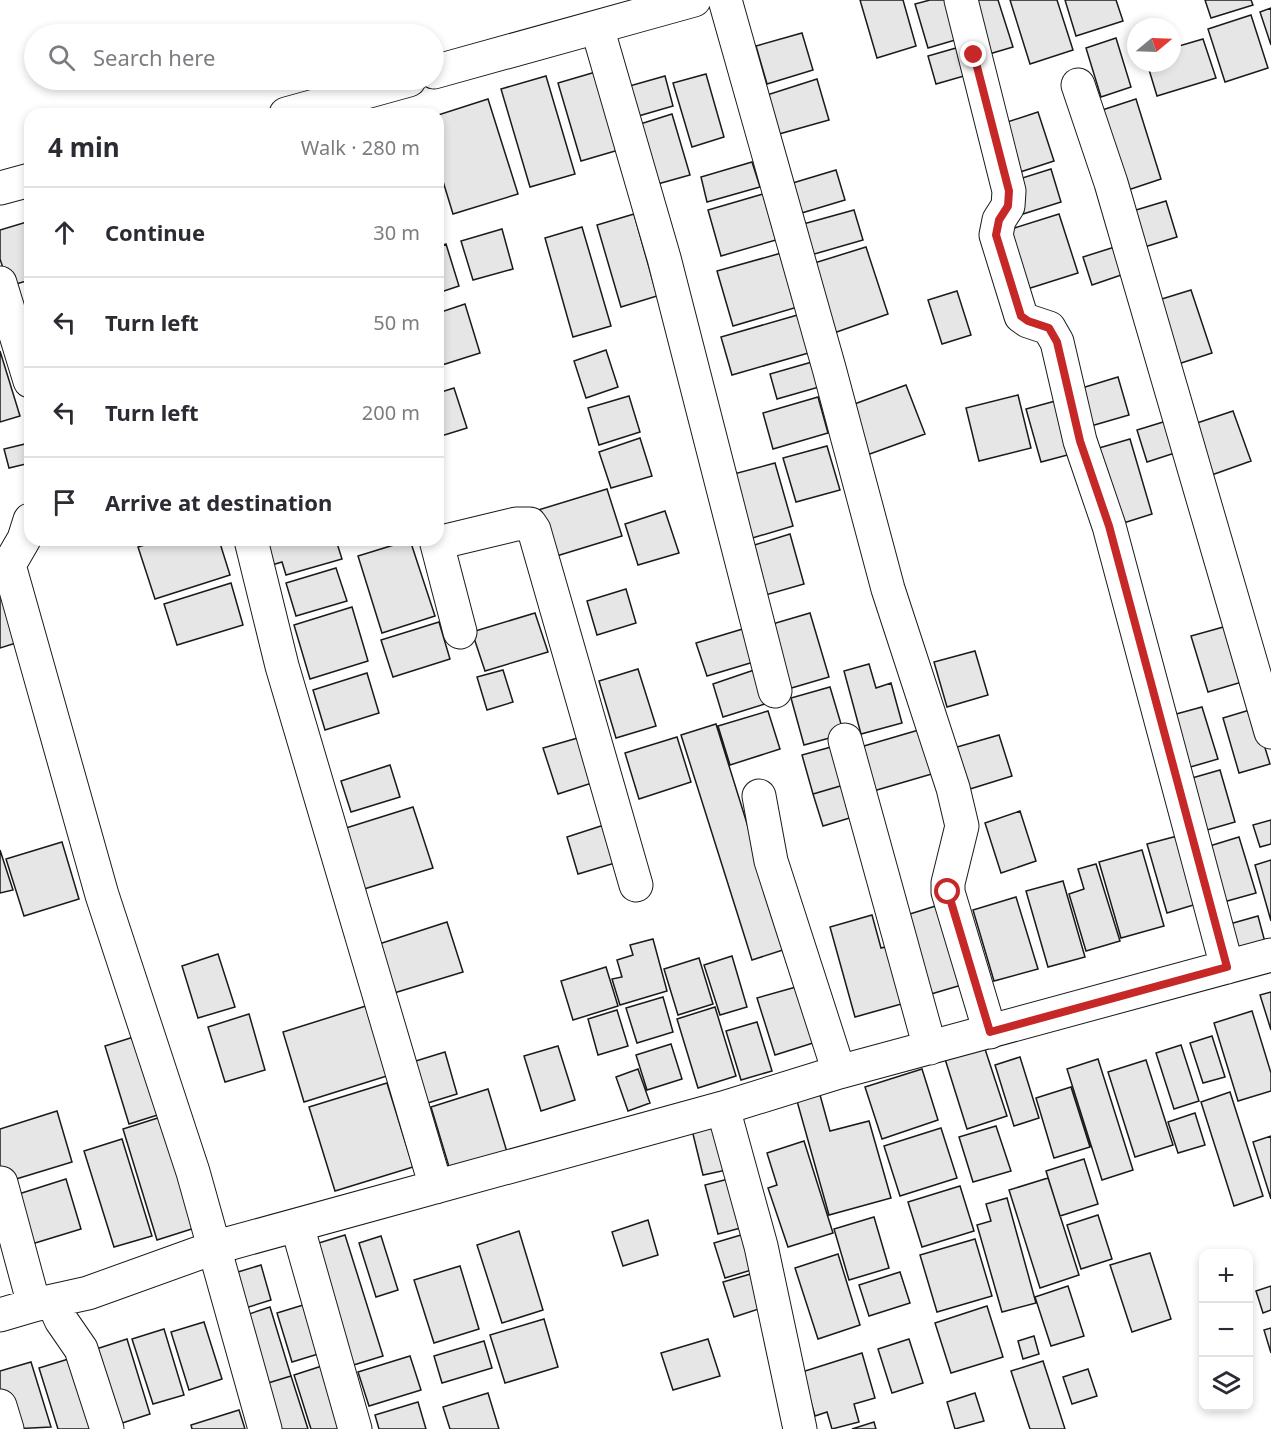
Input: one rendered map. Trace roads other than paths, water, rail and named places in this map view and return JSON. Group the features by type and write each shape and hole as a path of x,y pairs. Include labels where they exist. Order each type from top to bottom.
{"street":[{"path":"444,69 694,0"},
{"path":"725,0 829,368 888,589 953,788 962,826 948,883 948,892 990,1032"},
{"path":"961,0 1009,191 1008,206 999,220 996,235 1021,316 1028,321 1049,328 1057,342 1080,441 1109,526 1227,967"},
{"path":"597,27 664,258 775,691"},
{"path":"1078,85 1111,183 1271,732"},
{"path":"308,108 373,90"},
{"path":"0,188 24,182"},
{"path":"0,283 24,361"},
{"path":"444,539 516,524 530,524 534,531 636,885"},
{"path":"24,539 9,565 102,895 192,1172 265,1429"},
{"path":"252,546 282,666 436,1187"},
{"path":"437,546 460,632"},
{"path":"845,740 930,1048"},
{"path":"759,796 771,861 839,1072"},
{"path":"0,1315 88,1293 213,1248 723,1108 839,1072 1271,956"},
{"path":"723,1108 761,1246 800,1429"},
{"path":"1,1183 44,1304 61,1320 81,1349 107,1429"},
{"path":"297,1225 355,1429"},
{"path":"0,1406 7,1429"}]}
